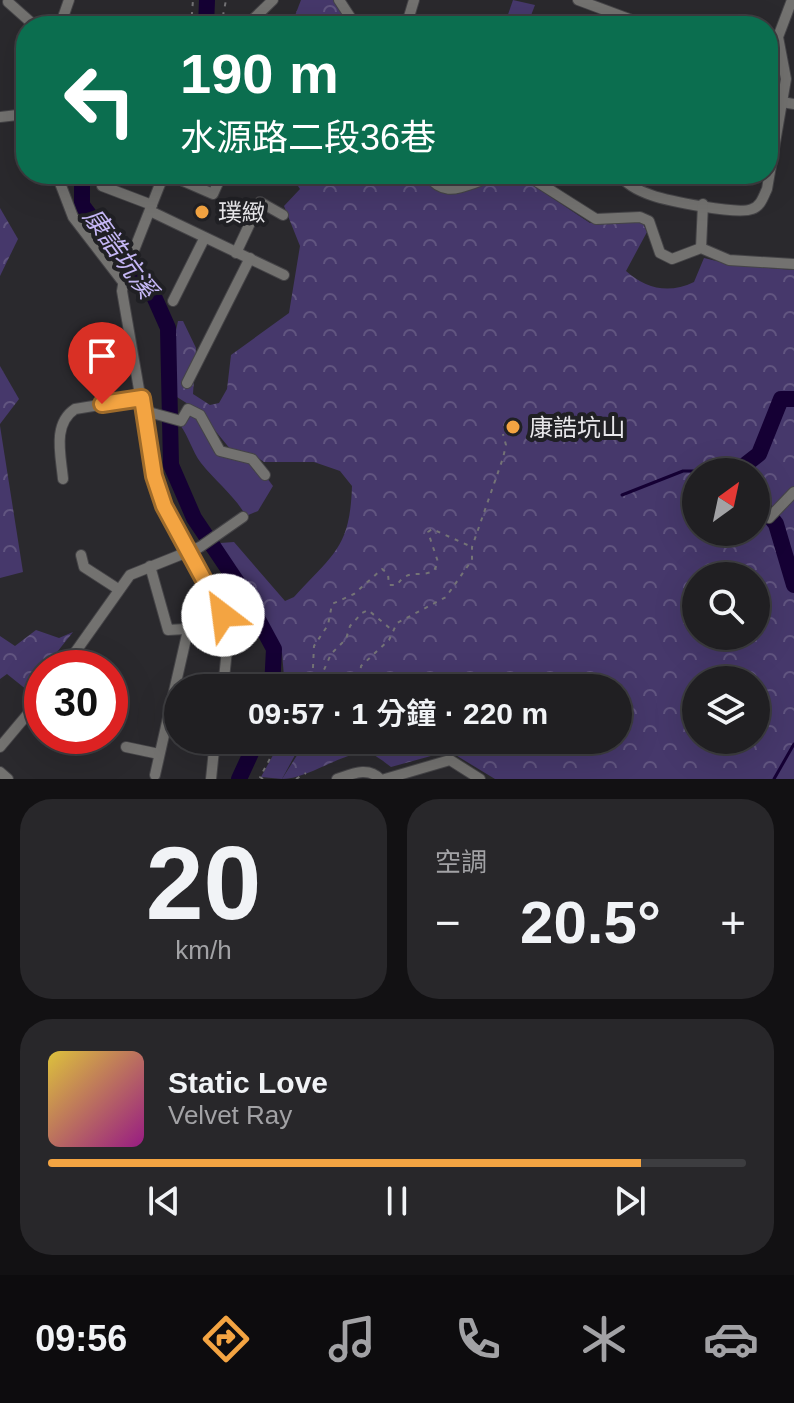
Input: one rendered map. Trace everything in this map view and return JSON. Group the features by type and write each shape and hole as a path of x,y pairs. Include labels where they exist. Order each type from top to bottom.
{"street":[{"path":"256,16 273,0"},
{"path":"578,0 624,16"},
{"path":"614,12 616,0"},
{"path":"778,28 790,0"},
{"path":"5,4 21,16"},
{"path":"778,55 786,79 778,117"},
{"path":"778,102 794,104"},
{"path":"60,184 73,217 124,277"},
{"path":"162,184 124,277 159,491 229,631 224,674"},
{"path":"190,184 213,194 218,184"},
{"path":"435,184 440,189 453,191 472,184"},
{"path":"541,184 596,219 640,217 649,221 660,253 672,259 701,248 729,260 794,264"},
{"path":"629,184 651,195 751,210 760,203 767,184"},
{"path":"102,186 151,208 204,239 284,275"},
{"path":"236,253 260,202 283,215"},
{"path":"701,248 703,204"},
{"path":"173,301 204,239"},
{"path":"187,383 250,258"},
{"path":"63,479 59,435 67,414 75,409 142,398"},
{"path":"145,411 181,421 188,409 200,415 220,451 252,459 265,475"},
{"path":"770,517 792,494"},
{"path":"76,650 130,575 189,553 243,517"},
{"path":"81,555 84,567 118,589"},
{"path":"150,566 168,630 220,627 229,631"},
{"path":"180,674 188,630"},
{"path":"0,747 24,718"},
{"path":"155,775 164,740"},
{"path":"128,747 159,754"},
{"path":"213,778 214,754"},
{"path":"337,779 358,771 376,774 383,779 450,760 480,779"},
{"path":"0,772 8,779"}],"path":[{"path":"360,674 361,666 389,640 408,615 446,597 472,560 472,547 503,458 506,445 503,434"},
{"path":"314,674 314,646 328,625 332,604 354,594 382,569 388,574 389,585 397,585 403,575 413,572 425,575 434,571 438,562 428,532 432,529 472,547"},
{"path":"321,674 331,654 346,639 350,626 362,613 368,610 393,631"},
{"path":"263,779 260,777 273,754"},
{"path":"296,779 306,773"}],"green space":[{"path":"301,0 333,0 343,16 295,16"},
{"path":"513,0 535,5 531,16 507,16"},
{"path":"297,184 531,184 590,223 642,222 647,232 626,271 650,286 667,289 694,282 704,258 733,265 794,270 794,779 495,779 454,754 632,754 632,674 284,674 282,653 220,543 234,542 285,601 294,597 337,548 348,523 352,486 340,471 314,462 264,462 252,454 231,450 199,411 177,397 174,340 178,321 183,321 196,348 193,394 210,405 219,403 227,389 231,355 289,313 300,246 284,206 300,189"},
{"path":"0,208 18,239 0,276"},
{"path":"0,366 19,399 0,424"},
{"path":"189,412 199,417 222,455 258,466 273,486 258,511 246,516 201,463 180,425"},
{"path":"0,426 23,572 0,578"},
{"path":"36,630 59,638 73,632 59,650 24,650 24,688 7,674 0,679 0,636 15,646"},
{"path":"274,754 295,755 282,779 261,777"},
{"path":"298,754 355,754 293,778 282,779"},
{"path":"372,754 438,754 391,767"}],"waterway":[{"name":"康誥坑溪","path":"206,16 207,0"},
{"name":"康誥坑溪","path":"82,184 82,205 118,253 148,283 168,328 171,465 194,518 241,588 274,649 273,674"},
{"path":"754,458 759,454 781,399 794,399"},
{"path":"622,495 682,471"},
{"path":"770,516 776,524 794,585"},
{"path":"774,779 794,744"},
{"name":"康誥坑溪","path":"239,779 251,754"}],"place":[{"name":"璞緻","path":"202,212"},
{"name":"康誥坑山","path":"513,427"}],"route":[{"path":"102,404 142,398 154,476 164,506 223,615"}]}
